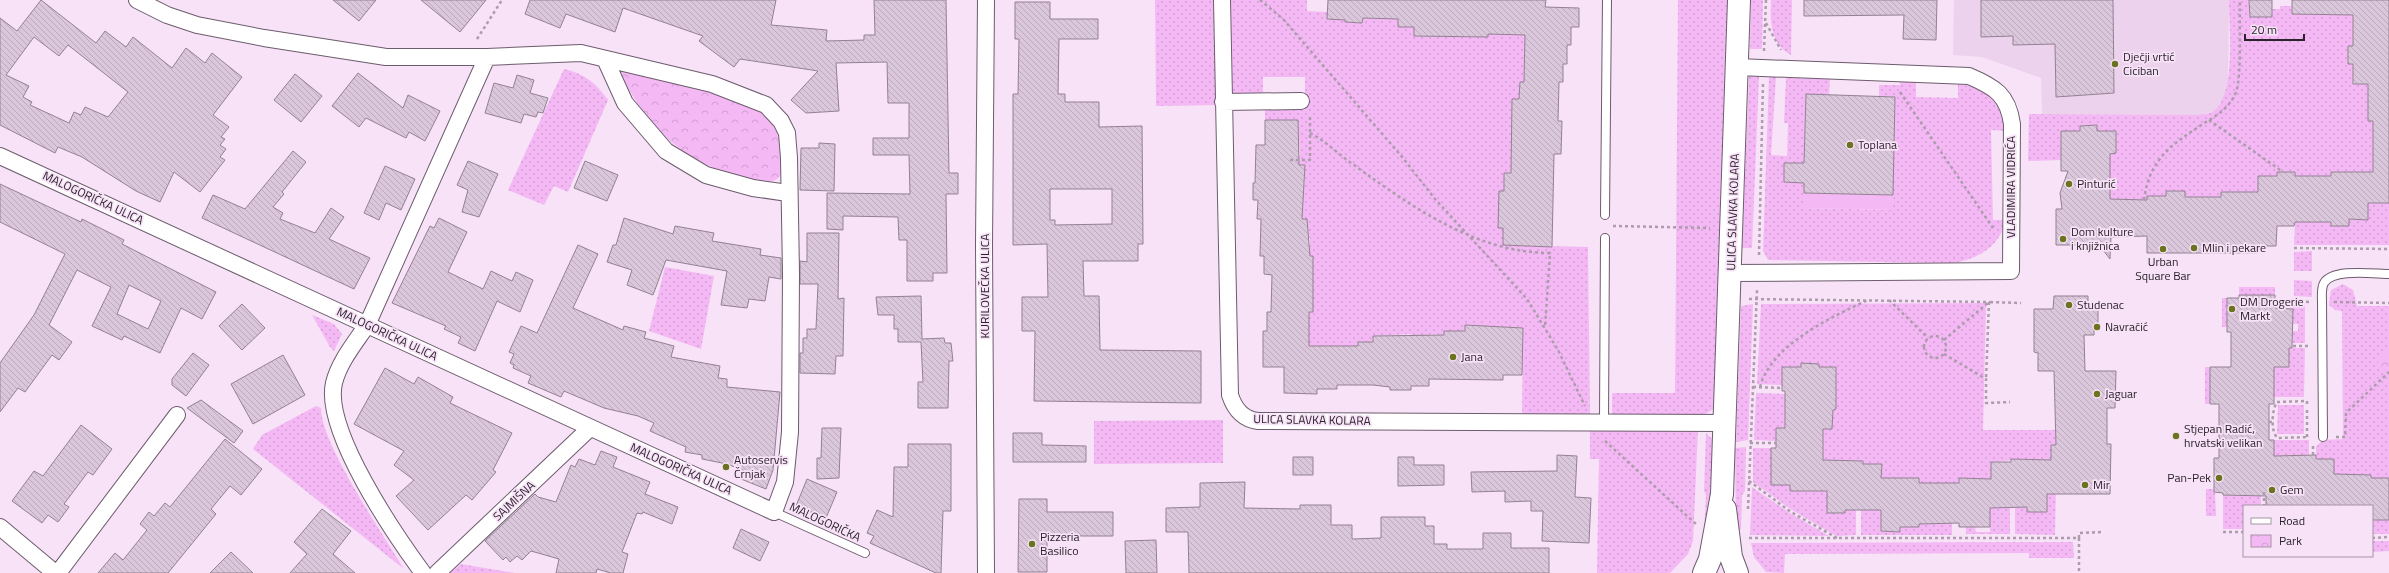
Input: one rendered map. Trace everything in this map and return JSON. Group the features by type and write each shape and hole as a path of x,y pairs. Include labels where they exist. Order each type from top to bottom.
{"main road":[{"name":"ULICA SLAVKA KOLARA","path":"1704,573 1710,559 1722,494 1726,423 1739,0"},
{"name":"ULICA SLAVKA KOLARA","path":"1722,494 1736,573"}],"street":[{"path":"137,0 167,15 197,24 264,38 386,57 487,57 581,53 712,84 766,105 781,121 787,133 791,273 790,432 785,482 774,512"},
{"name":"KURILOVEČKA ULICA","path":"986,0 984,237 986,573"},
{"name":"ULICA SLAVKA KOLARA","path":"1222,0 1230,395 1233,404 1242,415 1249,420 1258,421 1600,416 1726,423"},
{"path":"423,573 405,549 343,440 337,421 333,384 341,365 367,325 487,57"},
{"path":"605,59 624,103 666,151 706,175 753,188 788,193"},
{"name":"VLADIMIRA VIDRIĆA","path":"1731,273 2011,271 2012,124 2007,103 1993,88 1969,76 1737,67"},
{"path":"1223,102 1301,101"},
{"name":"MALOGORIČKA ULICA","path":"0,156 774,512"},
{"path":"0,527 56,573 177,415"},
{"name":"SAJMIŠNA","path":"437,573 590,428"}],"lane":[{"path":"1605,215 1607,0"},
{"path":"1600,416 1605,238"},
{"path":"2323,437 2322,302 2324,283 2329,278 2342,274 2389,274"},
{"name":"MALOGORIČKA","path":"774,512 866,553"}],"path":[{"path":"466,56 502,0"},
{"path":"1260,0 1284,19 1403,158 1435,199 1471,236 1494,266 1527,299 1545,328 1585,406 1600,416"},
{"path":"1748,495 1757,299 1766,0"},
{"path":"2144,200 2150,175 2159,158 2166,150 2225,109 2236,90 2240,0"},
{"path":"1766,22 1785,55"},
{"path":"1885,72 1995,230"},
{"path":"1290,160 1310,160 1310,108 1305,108 1301,101"},
{"path":"2209,120 2283,172"},
{"path":"1310,133 1418,208 1471,236 1506,249 1550,253 1545,328"},
{"path":"2294,248 2389,249"},
{"path":"1730,300 1870,299 2021,303"},
{"path":"1760,387 1765,372 1779,356 1807,333 1870,299"},
{"path":"1889,300 1928,338"},
{"path":"2294,301 2308,302"},
{"path":"1944,340 1989,302"},
{"path":"1989,302 1986,403 2010,402"},
{"path":"2357,302 2389,303"},
{"path":"1944,340 1934,336 1928,338 1924,343 1926,355 1932,358 1944,354 1986,379"},
{"path":"1944,340 1946,350 1944,354"},
{"path":"2293,346 2308,346"},
{"path":"2323,437 2345,437 2346,413 2389,372"},
{"path":"1753,387 1782,388"},
{"path":"2307,401 2307,437 2278,438 2274,433 2274,422 2274,407 2277,402 2307,401"},
{"path":"1578,406 1585,406 1600,416"},
{"path":"1600,416 1601,437 1615,452 1700,527"},
{"path":"2268,422 2274,422"},
{"path":"1750,443 1776,443"},
{"path":"1749,481 1791,512 1838,538"},
{"path":"2264,492 2264,505"},
{"path":"2079,573 2079,533 2101,532"},
{"path":"2223,532 2243,532"},
{"path":"2373,538 2389,537"},
{"path":"1747,538 2079,538"}],"shaded area":[{"name":"Dječji vrtić Ciciban","path":"1954,0 2229,0 2228,79 2224,98 2214,111 2200,115 2042,114 2041,78 1982,57 1953,55"}],"green space":[{"path":"1155,0 1214,0 1217,105 1156,106"},
{"path":"1230,0 1307,0 1307,11 1327,12 1345,20 1345,22 1362,23 1363,18 1382,19 1398,15 1398,27 1414,27 1414,36 1488,37 1488,34 1523,35 1532,32 1525,44 1524,82 1520,82 1519,99 1512,99 1511,173 1504,173 1504,191 1499,191 1499,228 1503,228 1503,245 1588,247 1590,416 1522,416 1523,328 1492,327 1483,337 1483,326 1465,325 1465,331 1444,331 1444,335 1430,334 1430,342 1411,342 1411,334 1373,336 1373,342 1358,342 1358,346 1318,346 1303,356 1309,345 1309,312 1313,312 1313,256 1299,256 1299,248 1310,247 1310,238 1307,238 1299,219 1303,184 1305,183 1305,165 1290,165 1290,156 1300,156 1298,121 1265,120 1265,110 1305,110 1305,77 1263,77 1263,94 1231,95"},
{"path":"1678,0 1729,0 1715,408 1704,415 1612,416 1612,393 1675,393"},
{"path":"1751,0 1763,0 1762,49 1750,49"},
{"path":"1771,0 1792,0 1791,55 1779,45 1775,38 1771,23"},
{"path":"2229,0 2249,0 2250,17 2272,17 2272,9 2280,9 2280,6 2291,6 2291,9 2309,9 2310,15 2327,15 2353,11 2357,27 2353,28 2353,46 2348,46 2348,64 2353,64 2373,84 2368,103 2368,121 2373,121 2373,175 2331,172 2331,176 2295,176 2294,172 2277,172 2277,176 2258,176 2258,197 2185,197 2185,191 2166,191 2166,196 2147,200 2110,199 2110,153 2116,153 2116,131 2097,131 2097,125 2080,126 2080,131 2061,131 2061,160 2028,161 2029,114 2200,115 2210,113 2215,110 2222,101 2229,74"},
{"path":"625,67 739,102 760,111 772,124 782,146 784,168 780,176 773,181 763,183 747,180 712,167 679,148 652,123 640,108 619,72"},
{"path":"564,69 589,80 608,100 568,192 554,186 544,205 508,190"},
{"path":"1749,76 1759,77 1752,248 1742,248"},
{"path":"1769,77 1776,77 1771,155 1787,156 1788,123 1784,123 1786,78 1830,79 1829,95 1806,95 1804,208 1892,210 1895,97 1879,96 1879,85 1901,85 1898,80 1916,82 1916,97 1958,98 1958,84 1986,92 1992,97 2000,111 2006,131 1991,130 1993,220 2005,220 1999,237 1979,255 1953,263 1768,260 1763,251"},
{"path":"1804,193 1893,195 1892,210 1803,208"},
{"path":"2368,199 2389,203 2389,245 2294,245 2295,222 2331,222 2331,226 2349,226 2349,219 2368,219"},
{"path":"2312,251 2312,271 2294,271 2294,252"},
{"path":"665,267 714,276 701,349 649,331"},
{"path":"2294,280 2312,281 2312,297 2294,296"},
{"path":"2343,284 2353,290 2357,306 2389,306 2389,478 2371,478 2370,475 2353,474 2334,478 2334,459 2316,459 2316,447 2322,440 2343,439 2342,311 2335,310 2329,305 2331,290"},
{"path":"2239,287 2275,287 2275,295 2239,295"},
{"path":"2222,298 2227,298 2227,327 2222,327"},
{"path":"1986,303 1983,430 2056,430 2056,445 2051,445 2051,463 2027,459 1991,462 1991,483 1972,483 1972,478 1959,478 1959,483 1919,483 1919,478 1901,478 1900,483 1881,483 1882,465 1863,464 1863,461 1845,460 1823,464 1823,448 1818,429 1832,428 1833,410 1836,409 1836,367 1819,367 1818,364 1801,363 1801,367 1782,367 1782,385 1757,384 1761,304"},
{"path":"1753,304 1748,440 1736,442 1741,306"},
{"path":"2292,305 2305,305 2305,343 2293,343 2293,331 2298,331 2298,324 2293,324"},
{"path":"312,315 334,324 342,334 334,351 330,347"},
{"path":"2289,348 2305,348 2304,397 2274,397 2274,386 2269,385 2269,367 2288,367"},
{"path":"2389,348 2389,374 2376,360"},
{"path":"2205,367 2210,367 2210,404 2205,404"},
{"path":"1756,393 1785,394 1785,409 1790,409 1790,428 1776,429 1776,441 1754,440"},
{"path":"2278,405 2304,405 2304,434 2277,434"},
{"path":"316,406 321,408 323,423 342,465 369,513 404,569 253,449 262,435"},
{"path":"1223,420 1223,463 1094,464 1094,421"},
{"path":"1590,429 1698,429 1693,541 1688,554 1670,573 1597,573 1599,459 1590,459"},
{"path":"1706,433 1712,439 1713,446 1710,517 1706,534 1704,532 1706,495 1704,491"},
{"path":"2274,440 2309,440 2309,455 2298,455 2297,459 2274,459"},
{"path":"1746,447 1745,491 1742,495 1741,529 1736,533 1735,448"},
{"path":"1753,448 1771,448 1771,485 1790,485 1790,491 1827,485 1827,513 1844,513 1845,510 1856,510 1856,535 1836,536 1792,510 1753,482"},
{"path":"1752,487 1790,513 1829,536 1750,535"},
{"path":"2047,487 2056,487 2055,535 2015,534 2015,507 2027,507"},
{"path":"2206,489 2214,489 2216,516 2206,516"},
{"path":"2223,495 2261,496 2261,505 2243,505 2243,529 2223,529"},
{"path":"1881,505 1881,531 1900,532 1900,527 1919,524 1952,523 1952,535 1861,535 1861,510"},
{"path":"1990,505 2010,505 2010,534 1966,534 1966,527 1975,527 1976,532 1990,532"},
{"path":"2373,520 2389,520 2389,534 2373,534"},
{"path":"2373,541 2389,541 2389,551 2373,552"},
{"path":"2073,542 2074,558 2029,558 2029,553 1785,554 1784,573 1766,572 1754,557 1751,543"},
{"path":"461,564 515,573 450,573"}],"building":[{"path":"41,0 96,43 105,31 126,47 133,37 172,68 186,48 205,63 212,53 242,77 213,115 229,127 221,137 225,139 220,145 226,149 220,157 225,160 200,192 174,172 160,202 136,191 82,157 58,147 55,153 0,125 0,18 17,31","holes":["34,37 59,56 68,45 128,92 108,117 85,107 81,115 74,112 69,123 30,105 32,102 23,97 29,86 6,75"]},
{"path":"333,0 376,0 359,21"},
{"path":"421,0 486,0 460,32"},
{"path":"530,0 776,0 771,25 827,30 826,41 864,40 864,35 875,35 874,0 946,0 949,173 958,173 958,194 946,194 947,273 933,273 933,281 907,281 907,240 899,240 898,217 843,216 843,230 827,229 827,193 910,194 909,155 873,155 873,138 909,138 909,103 888,103 887,62 836,63 839,111 806,113 791,100 818,71 740,59 734,67 699,41 703,36 623,8 615,32 566,14 560,28 525,14"},
{"path":"1328,0 1546,0 1545,7 1579,8 1579,27 1571,27 1571,45 1567,45 1567,64 1563,64 1563,82 1559,82 1558,121 1562,121 1561,154 1554,154 1552,247 1503,245 1503,228 1498,228 1499,191 1504,191 1504,173 1511,173 1512,99 1519,99 1520,82 1524,82 1525,35 1488,34 1488,37 1414,36 1414,27 1398,27 1398,19 1363,18 1362,23 1327,19"},
{"path":"1804,0 1937,0 1936,40 1903,39 1904,15 1804,16"},
{"path":"1981,0 2113,0 2114,93 2056,97 2055,44 2013,45 2013,36 1981,37"},
{"path":"2249,0 2272,0 2272,17 2250,17"},
{"path":"2292,0 2389,0 2389,203 2368,203 2368,220 2349,219 2349,226 2331,226 2331,222 2295,222 2294,226 2277,226 2276,246 2258,246 2258,253 2147,253 2147,236 2111,237 2110,259 2099,245 2056,245 2056,209 2062,209 2060,193 2068,171 2061,171 2061,131 2080,131 2080,126 2097,125 2097,131 2116,131 2116,153 2110,154 2110,199 2147,200 2147,196 2166,196 2166,191 2185,191 2185,197 2221,197 2221,192 2258,192 2258,176 2277,176 2277,172 2295,172 2295,176 2331,176 2331,172 2373,172 2373,121 2368,121 2368,84 2353,84 2353,64 2348,64 2348,46 2353,46 2353,15 2292,14"},
{"path":"1015,2 1050,2 1050,19 1098,19 1098,39 1059,39 1058,94 1065,94 1065,102 1099,102 1099,127 1142,126 1143,244 1138,244 1138,261 1083,261 1084,296 1099,296 1100,350 1201,351 1201,403 1034,401 1035,331 1022,331 1022,297 1048,297 1047,244 1013,245 1013,94 1018,94 1019,39 1015,39","holes":["1050,189 1112,189 1112,224 1055,225 1055,220 1050,220"]},
{"path":"358,73 403,108 408,95 440,111 425,141 409,132 406,138 366,118 359,127 332,106"},
{"path":"295,74 322,96 301,122 274,100"},
{"path":"517,75 534,80 530,93 548,98 543,113 538,112 536,117 524,114 521,123 485,113 494,83 513,88"},
{"name":"Toplana","path":"1806,94 1895,97 1893,195 1804,193 1804,183 1784,182 1784,163 1804,163"},
{"path":"1265,120 1298,120 1299,165 1305,165 1302,219 1307,219 1310,256 1313,256 1313,312 1309,312 1309,346 1358,346 1358,342 1373,342 1373,336 1444,335 1444,331 1465,331 1465,325 1523,328 1522,375 1503,375 1503,380 1429,379 1429,386 1411,386 1411,390 1390,390 1390,387 1373,385 1337,385 1337,389 1317,389 1317,394 1284,393 1284,367 1263,367 1263,331 1267,331 1267,312 1271,312 1272,275 1264,274 1264,256 1260,256 1261,219 1257,219 1258,200 1253,200 1253,183 1255,183 1256,145 1265,145"},
{"path":"819,143 835,144 834,191 800,190 801,148 819,148"},
{"path":"293,151 306,162 282,192 284,194 273,207 283,213 280,219 315,233 331,208 344,217 329,239 370,258 354,289 202,218 213,195 245,209"},
{"path":"468,161 498,174 479,217 462,212 468,190 457,185"},
{"path":"585,161 618,175 607,201 574,188"},
{"path":"385,166 415,179 401,210 386,203 379,220 364,213"},
{"path":"0,184 81,222 82,219 124,240 122,244 216,292 202,319 181,308 160,353 124,336 122,340 92,326 111,287 77,270 49,325 72,342 59,360 52,355 25,392 18,388 0,412 0,363 34,315 65,254 0,222","holes":["129,285 161,301 148,329 117,314"]},
{"path":"439,218 467,232 448,272 483,289 491,271 512,281 516,272 533,280 520,312 497,301 475,351 458,343 461,337 444,329 446,326 392,303 430,226 434,228"},
{"path":"624,218 673,234 675,226 714,233 712,241 761,249 760,255 781,258 781,279 769,277 765,301 749,299 747,308 721,305 727,271 666,260 653,295 627,285 632,270 607,262 613,245 616,245"},
{"path":"807,233 839,233 838,299 844,298 843,356 836,356 835,374 800,373 800,353 803,353 803,338 807,338 807,329 816,329 818,284 800,284 800,261 807,262"},
{"path":"578,245 598,254 573,308 623,330 624,326 646,332 644,338 674,346 671,357 720,366 718,378 727,379 727,387 780,392 773,470 766,489 741,479 745,471 727,464 702,459 702,455 685,452 686,447 650,431 654,423 638,416 604,408 564,391 561,397 528,383 531,376 513,368 514,365 510,363 514,354 509,352 521,326 537,333"},
{"path":"2239,295 2275,295 2275,308 2293,309 2292,348 2289,348 2289,367 2274,367 2274,404 2269,404 2269,440 2274,440 2274,456 2316,455 2316,459 2334,459 2334,474 2371,475 2371,478 2389,478 2389,520 2373,520 2373,505 2266,505 2266,496 2223,495 2223,493 2214,492 2214,458 2219,458 2219,404 2210,404 2210,367 2231,367 2231,332 2227,332 2227,298 2239,298"},
{"path":"921,296 922,339 944,338 945,343 951,343 953,361 949,361 948,408 918,408 918,382 923,382 921,342 898,342 898,329 894,329 894,315 878,315 876,297"},
{"path":"2054,296 2088,296 2088,304 2098,304 2098,326 2094,327 2094,335 2084,335 2085,371 2116,371 2115,408 2107,408 2107,444 2111,444 2110,494 2047,494 2047,512 2027,512 2027,507 1990,508 1990,527 1959,527 1959,523 1919,524 1919,527 1900,527 1900,532 1881,531 1881,510 1845,510 1845,513 1827,513 1827,491 1790,491 1790,485 1771,485 1771,448 1776,448 1776,428 1785,428 1785,391 1782,391 1782,367 1801,367 1801,363 1819,364 1819,367 1836,367 1836,409 1833,410 1832,429 1823,429 1823,460 1863,461 1863,464 1882,464 1881,478 1919,478 1919,483 1959,483 1959,478 1991,479 1991,462 2011,462 2011,459 2051,460 2051,445 2056,445 2054,371 2038,371 2038,353 2034,352 2034,309 2053,309"},
{"path":"242,304 265,328 242,350 219,326"},
{"path":"193,353 209,365 186,396 172,385 172,379"},
{"path":"283,355 305,395 253,424 231,384"},
{"path":"385,368 414,384 418,377 453,397 450,403 512,433 493,470 496,472 472,500 466,495 428,530 396,496 414,480 394,465 404,451 354,424"},
{"path":"201,400 243,431 234,443 187,408"},
{"path":"81,425 112,449 93,475 88,472 64,504 69,507 58,522 48,515 42,523 12,501 34,471 43,476"},
{"path":"822,428 841,428 839,478 817,479 817,458 821,458"},
{"path":"1013,433 1042,433 1042,445 1086,446 1086,462 1013,462"},
{"path":"225,439 262,469 241,495 230,486 211,509 216,514 168,573 98,573 115,553 123,560 147,530 140,524 149,512 154,516 165,503 170,507"},
{"path":"908,444 951,444 951,511 943,511 941,573 936,573 870,543 874,536 867,533 877,510 893,517 894,467 908,467"},
{"path":"601,451 617,457 613,467 650,482 645,494 678,507 672,524 643,512 642,514 637,513 622,552 628,554 623,573 611,573 597,569 596,573 556,573 559,559 531,551 522,560 517,556 510,562 506,557 503,560 485,541 535,494 538,497 556,502 571,465 575,467 579,459 595,465"},
{"path":"1557,455 1577,456 1575,497 1591,498 1589,543 1542,541 1543,511 1531,511 1531,501 1505,502 1505,491 1472,492 1471,472 1557,471"},
{"path":"1293,457 1313,457 1313,475 1293,475"},
{"path":"1398,457 1414,457 1414,465 1444,465 1444,485 1398,486"},
{"path":"807,479 837,492 826,518 796,506"},
{"path":"1245,482 1244,508 1300,509 1300,505 1331,505 1331,525 1352,525 1352,539 1381,538 1381,517 1425,517 1425,526 1434,526 1434,544 1447,544 1447,549 1483,549 1483,533 1511,533 1511,548 1549,548 1549,573 1189,573 1188,532 1166,532 1166,508 1200,507 1200,483"},
{"path":"1019,499 1047,499 1047,512 1113,512 1113,536 1047,536 1047,572 1018,572"},
{"path":"322,509 351,531 333,554 355,573 290,573 307,554 294,542"},
{"path":"741,529 769,542 760,561 733,548"},
{"path":"1156,540 1157,573 1126,573 1125,541"},
{"path":"231,552 253,573 210,573"}],"place":[{"name":"Dječji vrtić Ciciban","path":"2115,64"},
{"name":"Toplana","path":"1850,145"},
{"name":"Pinturić","path":"2069,184"},
{"name":"Dom kulture i knjižnica","path":"2063,239"},
{"name":"Mlin i pekare","path":"2194,248"},
{"name":"Urban Square Bar","path":"2163,249"},
{"name":"Studenac","path":"2069,305"},
{"name":"DM Drogerie Markt","path":"2232,309"},
{"name":"Navračić","path":"2097,327"},
{"name":"Jana","path":"1453,357"},
{"name":"Jaguar","path":"2097,394"},
{"name":"Stjepan Radić, hrvatski velikan","path":"2176,436"},
{"name":"Autoservis Črnjak","path":"726,467"},
{"name":"Pan-Pek","path":"2219,478"},
{"name":"Mir","path":"2085,485"},
{"name":"Gem","path":"2272,490"},
{"name":"Pizzeria Basilico","path":"1032,544"}]}
